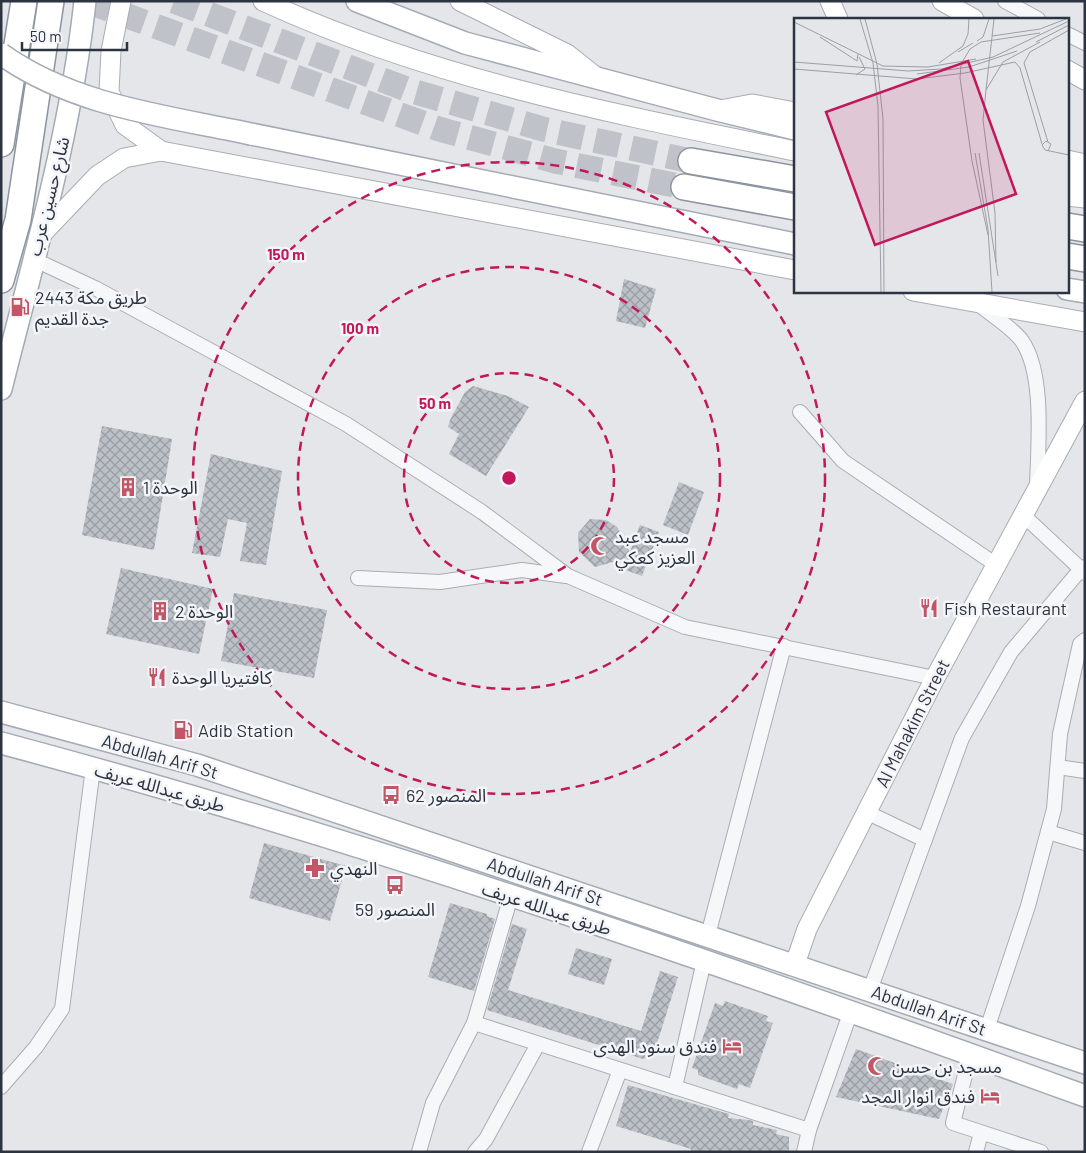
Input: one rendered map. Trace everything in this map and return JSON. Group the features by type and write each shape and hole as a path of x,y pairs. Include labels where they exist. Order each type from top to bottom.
{"highway":[{"path":"1,144 24,1"},
{"path":"1,280 18,220 51,1"},
{"path":"691,161 794,179"},
{"path":"684,186 794,207"},
{"path":"1068,226 1085,229"},
{"path":"1068,256 1085,259"}],"main road":[{"name":"شارع حسين عرب","path":"1,389 62,144 80,48 85,1"},
{"path":"357,1 465,43 717,110 794,128"},
{"path":"1,54 61,88 101,102 794,244"},
{"path":"1068,177 1085,181"},
{"path":"1068,289 1085,292"},
{"name":"Abdullah Arif St","path":"1,712 198,765 1085,1063"},
{"name":"طريق عبدالله عريف","path":"1,743 192,796 511,896 851,1011 1085,1096"},
{"path":"851,1011 864,988"}],"street":[{"path":"121,1 111,51 109,92 125,125 161,151"},
{"path":"263,1 321,28 483,81 656,122 794,151"},
{"path":"460,1 567,54 599,79"},
{"path":"830,1 838,18"},
{"path":"942,1 972,18"},
{"path":"1005,1 1036,18"},
{"path":"1068,34 1085,43"},
{"path":"1068,71 1085,80"},
{"path":"717,110 752,104 794,112"},
{"path":"38,238 97,176 124,158 161,151 794,270"},
{"path":"1068,160 1085,164"},
{"path":"1068,196 1085,198"},
{"path":"33,259 95,288 346,424 482,512 568,576 685,627 935,678"},
{"path":"919,292 1085,322"},
{"path":"977,302 1022,341 1036,378 1038,414 1037,486"},
{"name":"Al Mahakim Street","path":"794,964 807,929 935,678 1037,486 1085,401"},
{"path":"800,412 843,461 995,564"},
{"path":"864,988 925,840 962,738 1011,652 1083,570 1022,514"},
{"path":"358,578 440,582 522,570 568,576"},
{"path":"987,1029 1028,906 1054,809 1060,734 1080,644 1085,640"},
{"path":"708,935 784,646"},
{"path":"1058,767 1085,771"},
{"path":"1,1087 36,1047 62,1009 93,768"},
{"path":"866,812 925,840"},
{"path":"1048,832 1085,843"},
{"path":"419,1152 433,1103 474,1023 511,896"},
{"path":"675,1087 704,961"},
{"path":"804,1152 809,1130 851,1011"},
{"path":"474,1023 809,1130"},
{"path":"475,1152 486,1139 538,1044"},
{"path":"970,1054 953,1124 1041,1152"},
{"path":"590,1152 620,1070"},
{"path":"976,1152 981,1133"}],"building":[{"path":"624,279 656,289 645,328 616,321"},
{"path":"473,386 508,396 529,407 486,476 449,454 459,434 448,427 450,420 465,392"},
{"name":"الوحدة 1","path":"102,426 172,439 154,550 82,535"},
{"path":"211,454 282,471 266,565 240,561 247,523 228,519 220,557 192,553"},
{"path":"679,482 704,492 688,535 663,525"},
{"path":"590,519 606,520 617,527 630,552 640,525 659,532 642,576 623,569 627,558 595,567 579,552 578,533"},
{"name":"الوحدة 2","path":"121,568 213,589 199,654 106,634"},
{"path":"234,593 327,610 314,678 221,661"},
{"path":"264,843 346,866 330,921 249,898"},
{"path":"450,903 487,914 487,916 495,919 474,991 428,977"},
{"path":"512,924 527,929 508,990 641,1031 660,971 678,977 653,1056 643,1059 487,1010"},
{"path":"576,948 612,959 604,985 568,974"},
{"name":"فندق سنود الهدى","path":"725,1001 768,1016 766,1021 773,1023 750,1088 739,1084 737,1089 698,1075 698,1070 692,1068 715,1003 723,1006"},
{"name":"مسجد بن حسن","path":"856,1049 953,1084 939,1119 836,1097"},
{"path":"628,1085 729,1114 728,1118 749,1120 753,1121 753,1125 777,1130 776,1134 789,1137 789,1152 691,1152 691,1149 616,1126"}],"tunnel":[{"path":"86,1 439,129 555,161 684,187"},
{"path":"174,1 409,90 543,129 691,161"}],"place":[{"name":"2443 طريق مكة جدة القديم","path":"20,307"},
{"name":"الوحدة 1","path":"128,487"},
{"name":"مسجد عبد العزيز كعكي","path":"600,546"},
{"name":"Fish Restaurant","path":"929,608"},
{"name":"الوحدة 2","path":"160,611"},
{"name":"كافتيريا الوحدة","path":"157,677"},
{"name":"Adib Station","path":"183,730"},
{"name":"المنصور 62","path":"391,795"},
{"name":"النهدي","path":"315,868"},
{"name":"المنصور 59","path":"395,885"},
{"name":"فندق سنود الهدى","path":"732,1046"},
{"name":"مسجد بن حسن","path":"877,1066"},
{"name":"فندق انوار المجد","path":"990,1096"}]}
